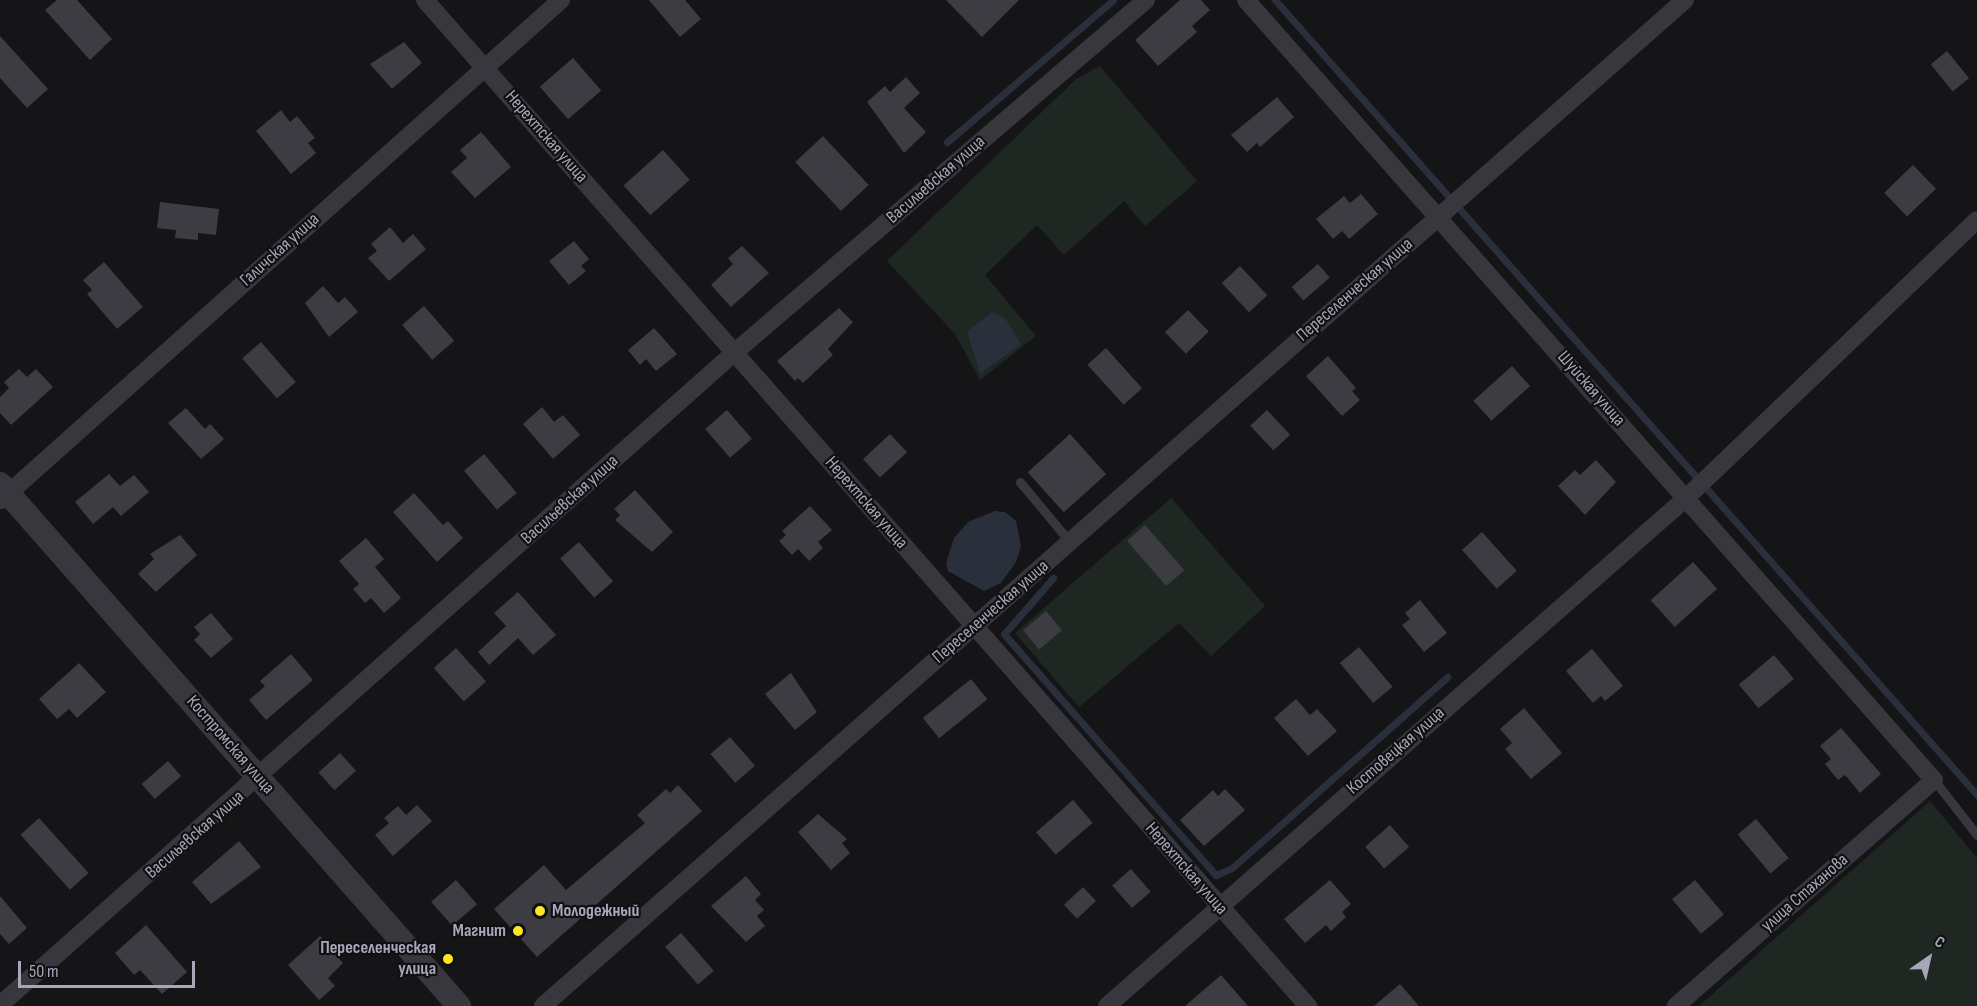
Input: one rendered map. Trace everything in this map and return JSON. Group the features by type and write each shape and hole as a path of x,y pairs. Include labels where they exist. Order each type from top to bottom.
{"street":[{"name":"Нерехтская улица","path":"425,0 1308,1006"},
{"name":"Галичская улица","path":"3,493 561,0"},
{"name":"Васильевская улица","path":"0,1005 259,779 735,352 1146,0"},
{"name":"Шуйская улица","path":"1246,0 1443,214 1690,494 1934,780"},
{"name":"Переселенческая улица","path":"543,1006 1685,0"},
{"name":"Костовецкая улица","path":"1107,1006 1690,494 1977,220"},
{"name":"Костромская улица","path":"3,493 459,1006"},
{"name":"улица Стаханова","path":"1676,1006 1934,780"}],"lane":[{"path":"1020,482 1070,542"},
{"path":"1934,780 1977,835"}],"shaded area":[{"path":"1100,66 1197,181 1145,226 1124,201 1064,255 1037,225 985,275 1036,336 980,380 955,334 887,261 1076,79"},
{"path":"992,312 1005,318 1021,344 980,374 967,331"},
{"path":"1171,498 1265,606 1211,656 1179,623 1079,707 1015,633"},
{"path":"995,511 1005,512 1016,521 1021,546 1016,562 1001,583 984,591 948,571 946,563 954,538 968,522"},
{"path":"1930,801 1977,858 1977,1006 1699,1006"}],"building":[{"path":"57,0 77,0 112,39 90,60 45,10"},
{"path":"649,0 685,0 701,19 680,37"},
{"path":"946,0 1019,0 982,37"},
{"path":"1180,0 1201,0 1210,10 1192,26 1197,32 1158,66 1135,40"},
{"path":"0,36 48,89 27,108 0,78"},
{"path":"404,42 422,63 392,89 370,64"},
{"path":"1947,51 1969,78 1953,91 1931,64"},
{"path":"573,58 601,90 568,119 540,87"},
{"path":"906,77 920,93 904,108 926,132 904,153 867,102 885,86 890,92"},
{"path":"1277,97 1294,117 1260,147 1257,143 1247,152 1231,135"},
{"path":"281,110 290,122 297,116 315,138 308,143 316,153 291,174 256,131"},
{"path":"481,132 511,167 475,198 451,172 467,158 460,150"},
{"path":"823,136 869,185 841,211 795,162"},
{"path":"663,150 690,180 650,215 624,185"},
{"path":"1913,165 1936,189 1907,217 1884,193"},
{"path":"1361,194 1378,214 1349,239 1342,231 1333,239 1316,219 1344,196 1350,203"},
{"path":"160,202 219,209 216,235 198,233 198,240 175,238 176,230 157,228"},
{"path":"390,227 403,243 413,234 426,249 389,281 368,258 377,251 371,244"},
{"path":"574,241 589,259 581,266 586,271 569,285 549,261"},
{"path":"742,246 769,273 731,307 711,285 733,264 728,258"},
{"path":"104,262 143,307 117,329 87,294 92,290 83,280"},
{"path":"1318,264 1330,278 1303,301 1292,287"},
{"path":"1240,266 1267,295 1249,312 1222,283"},
{"path":"323,286 338,303 345,297 358,312 329,337 305,303"},
{"path":"424,306 454,341 432,360 402,325"},
{"path":"839,308 853,322 828,349 833,355 803,383 798,378 795,381 777,361"},
{"path":"1188,310 1209,332 1186,354 1165,332"},
{"path":"654,328 677,354 656,371 646,359 640,365 628,350"},
{"path":"261,342 296,382 277,398 242,358"},
{"path":"1106,348 1142,388 1124,405 1087,365"},
{"path":"1328,356 1356,388 1352,391 1360,400 1342,416 1306,376"},
{"path":"1512,366 1530,386 1491,421 1473,401"},
{"path":"19,369 27,377 36,369 53,387 11,425 0,413 0,397 9,388 4,382"},
{"path":"542,407 554,422 563,415 580,435 553,459 523,424"},
{"path":"186,408 205,429 210,424 224,439 201,459 168,423"},
{"path":"727,410 752,439 730,458 705,429"},
{"path":"1267,410 1290,435 1273,451 1250,426"},
{"path":"890,434 907,452 880,478 863,459"},
{"path":"1070,434 1106,474 1064,512 1028,472"},
{"path":"484,454 517,493 497,510 464,471"},
{"path":"1596,460 1616,482 1585,515 1558,486 1575,470 1580,475"},
{"path":"109,474 120,486 134,475 149,492 121,516 113,507 93,524 75,502"},
{"path":"635,490 673,532 652,552 615,520 620,515 614,509"},
{"path":"414,493 443,525 448,521 463,538 437,562 393,512"},
{"path":"810,506 832,530 818,542 823,548 809,561 798,549 792,555 779,541 786,535 782,531"},
{"path":"1145,525 1184,570 1166,586 1127,541"},
{"path":"1482,532 1517,571 1497,589 1462,550"},
{"path":"180,535 197,555 156,592 138,574 154,559 150,554"},
{"path":"366,538 384,559 375,567 401,598 384,613 371,598 365,603 353,589 359,584 339,561"},
{"path":"579,542 613,581 594,598 560,558"},
{"path":"1693,562 1717,589 1675,627 1651,600"},
{"path":"518,592 556,635 533,655 518,638 489,665 478,652 506,626 494,613"},
{"path":"1420,600 1447,633 1424,652 1402,625 1410,619 1405,613"},
{"path":"1046,611 1062,630 1039,649 1023,630"},
{"path":"211,613 233,639 211,658 194,640 200,634 194,627"},
{"path":"1359,647 1392,687 1373,703 1340,663"},
{"path":"456,648 486,681 464,702 434,668"},
{"path":"1592,649 1623,686 1605,701 1601,696 1593,703 1566,671"},
{"path":"291,654 313,680 266,720 249,700 265,686 260,681"},
{"path":"1774,655 1794,679 1759,708 1739,685"},
{"path":"79,663 106,692 77,718 69,709 57,719 39,699"},
{"path":"791,673 817,712 795,730 765,694"},
{"path":"971,679 987,699 939,738 923,718"},
{"path":"1296,699 1310,715 1317,709 1337,731 1308,756 1274,718"},
{"path":"1524,708 1562,753 1531,779 1505,749 1512,743 1500,729"},
{"path":"1841,728 1881,774 1860,793 1845,775 1838,780 1825,764 1831,759 1820,746"},
{"path":"730,737 755,766 735,783 710,754"},
{"path":"340,753 356,771 335,790 318,772"},
{"path":"168,761 181,776 155,799 142,784"},
{"path":"678,785 702,811 537,957 494,909 544,865 566,890 645,823 637,815 666,789 670,793"},
{"path":"1225,789 1245,810 1204,846 1180,820 1213,790 1218,796"},
{"path":"1073,800 1093,823 1056,855 1036,832"},
{"path":"417,805 432,821 393,856 375,835 389,823 384,818 398,806 406,815"},
{"path":"818,814 847,839 842,843 850,853 831,870 798,832"},
{"path":"39,818 89,873 70,890 20,835"},
{"path":"1756,819 1789,858 1770,873 1738,834"},
{"path":"1390,825 1409,847 1384,869 1365,847"},
{"path":"239,841 261,867 211,904 192,882"},
{"path":"1131,869 1151,892 1132,908 1112,885"},
{"path":"746,876 761,894 755,900 764,910 757,916 765,926 746,942 711,906"},
{"path":"456,880 477,904 452,926 431,902"},
{"path":"1330,880 1351,904 1342,912 1346,917 1331,931 1326,925 1305,943 1284,919"},
{"path":"1695,880 1724,914 1701,934 1672,899"},
{"path":"1083,887 1096,901 1077,919 1064,905"},
{"path":"0,896 27,928 9,944 0,934"},
{"path":"146,925 187,972 162,994 140,970 134,975 115,953"},
{"path":"681,933 714,971 698,985 665,947"},
{"path":"320,936 343,963 328,978 335,986 319,1000 288,965"},
{"path":"1221,975 1248,1006 1185,1006"},
{"path":"1400,984 1419,1006 1374,1006"}],"waterway":[{"path":"947,142 1113,0"},
{"path":"1275,0 1977,795"},
{"path":"1053,578 1004,634 1216,875 1232,868 1447,677"}],"place":[{"name":"Молодежный","path":"540,911"},
{"name":"Магнит","path":"518,931"},
{"name":"Переселенческая улица","path":"448,959"}]}
